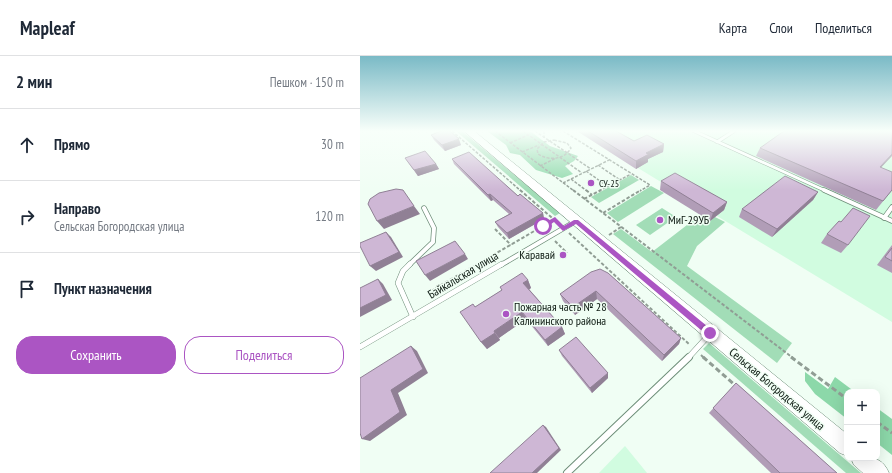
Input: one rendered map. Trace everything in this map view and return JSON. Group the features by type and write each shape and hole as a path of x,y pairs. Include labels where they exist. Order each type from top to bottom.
{"main road":[{"name":"Сельская Богородская улица","path":"488,150 569,227 710,333 844,444"},
{"path":"865,461 879,473"}],"lane":[{"path":"736,150 892,222"},
{"path":"884,218 892,207"},
{"path":"413,317 398,283 403,271 433,242 434,228 424,208"},
{"name":"Байкальская улица","path":"360,347 569,227"},
{"path":"567,473 696,350 710,333"}],"path":[{"path":"474,150 555,219 569,227 696,350 742,391"},
{"path":"526,150 522,152 844,397"},
{"path":"537,150 538,154 541,156 549,158 559,157"},
{"path":"550,150 582,173"},
{"path":"563,150 590,169"},
{"path":"593,150 650,185 603,213"},
{"path":"540,166 567,153"},
{"path":"563,183 609,160"},
{"path":"598,165 620,180"},
{"path":"586,171 607,186"},
{"path":"584,199 631,173"},
{"path":"571,179 592,195"},
{"path":"431,290 555,219"},
{"path":"567,253 555,241 555,238 569,227"},
{"path":"495,229 510,245"},
{"path":"880,424 892,433"}],"shaded area":[{"path":"479,150 485,150 560,213 555,216"},
{"path":"609,150 892,150 892,322"},
{"path":"631,175 639,180 599,203 591,197"},
{"path":"651,186 664,193 618,222 607,213"},
{"path":"662,208 676,217 650,235 636,225"},
{"path":"700,215 715,217 725,222 697,246 687,266 792,343 777,363 613,234 621,229 652,252"},
{"path":"709,343 844,458 844,461 847,461 861,473 846,473 703,349"},
{"path":"625,446 647,473 599,473"}],"green space":[{"path":"509,150 562,150 578,156 574,161 565,166 573,174 562,178 536,170 520,155 510,153"},
{"path":"805,372 828,389 835,377 851,389 844,389 844,417 815,394 805,381"},
{"path":"880,410 892,419 892,455 880,445"}],"building":[{"path":"619,150 651,150 646,153 649,154 636,161"},
{"path":"766,150 892,150 892,154 880,167 892,172 892,190 883,201"},
{"path":"425,151 436,164 414,170 405,158"},
{"path":"469,152 518,196 520,194 543,213 507,233 495,222 512,213 490,194 488,195 452,159"},
{"path":"675,173 727,202 713,213 661,181"},
{"path":"785,176 818,192 777,229 742,209"},
{"path":"396,189 403,190 414,206 377,221 368,204 370,199 379,193"},
{"path":"853,208 870,216 848,245 827,234 839,221 841,222"},
{"path":"386,232 399,252 370,266 360,243"},
{"path":"455,241 465,254 425,275 416,261"},
{"path":"892,248 892,261 885,257"},
{"path":"600,269 608,273 681,338 664,355 596,291 573,307 560,294 591,272"},
{"path":"522,273 528,280 523,283 562,327 545,340 522,312 494,331 495,333 481,342 460,312 473,304 475,307 502,290 500,287"},
{"path":"378,279 386,295 360,308 360,288"},
{"path":"576,337 608,373 590,388 559,350"},
{"path":"411,346 423,369 391,390 400,412 362,439 360,433 360,378"},
{"path":"736,383 837,473 780,473 713,408"},
{"path":"543,425 559,448 532,473 490,473"}],"place":[{"name":"СУ-25","path":"591,183"},
{"name":"МиГ-29УБ","path":"660,220"},
{"name":"Каравай","path":"563,255"},
{"name":"Пожарная часть № 28 Калининского района","path":"506,314"}],"route":[{"path":"543,226 555,219 563,229 576,221 710,333"}]}
